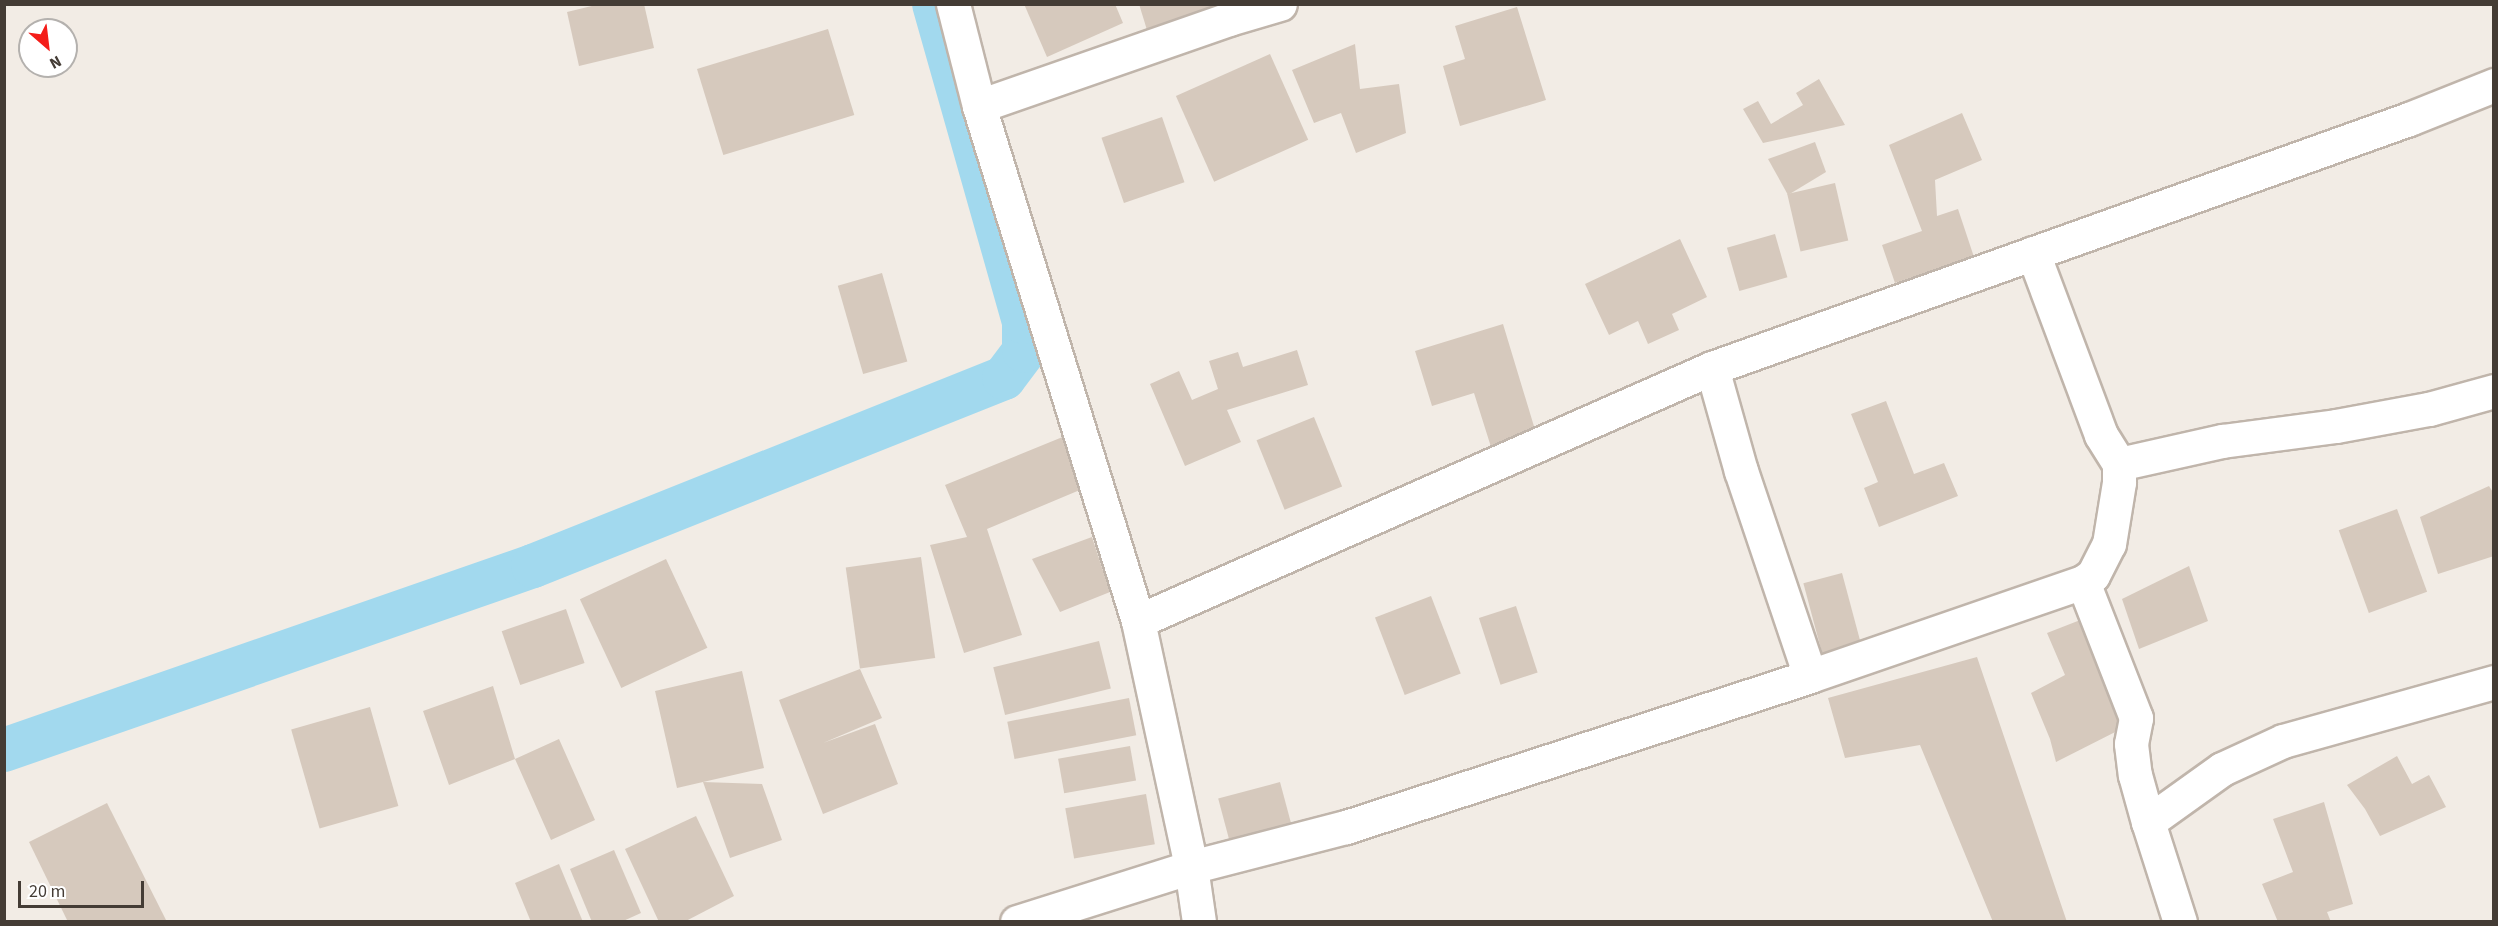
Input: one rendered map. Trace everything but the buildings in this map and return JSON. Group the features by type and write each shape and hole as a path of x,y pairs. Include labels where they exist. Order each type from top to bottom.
{"street":[{"path":"952,4 979,106 1138,621 1191,867 1199,921"},
{"path":"979,106 1229,19 1280,4"},
{"path":"1138,621 1712,368 2409,119 2493,85"},
{"path":"1017,921 1191,867 1346,827 1810,676 2083,582 2093,575 2109,544 2119,482 2119,464 2101,435 2033,253"},
{"path":"1712,368 1741,471 1810,676"},
{"path":"2119,464 2222,441 2336,426 2429,409 2493,391"},
{"path":"2083,582 2136,718 2131,744 2135,775 2180,921"},
{"path":"2148,822 2222,769 2283,741 2493,682"}],"waterway":[{"path":"4,750 533,566 1004,378 1024,351 1024,322 934,4"}]}
